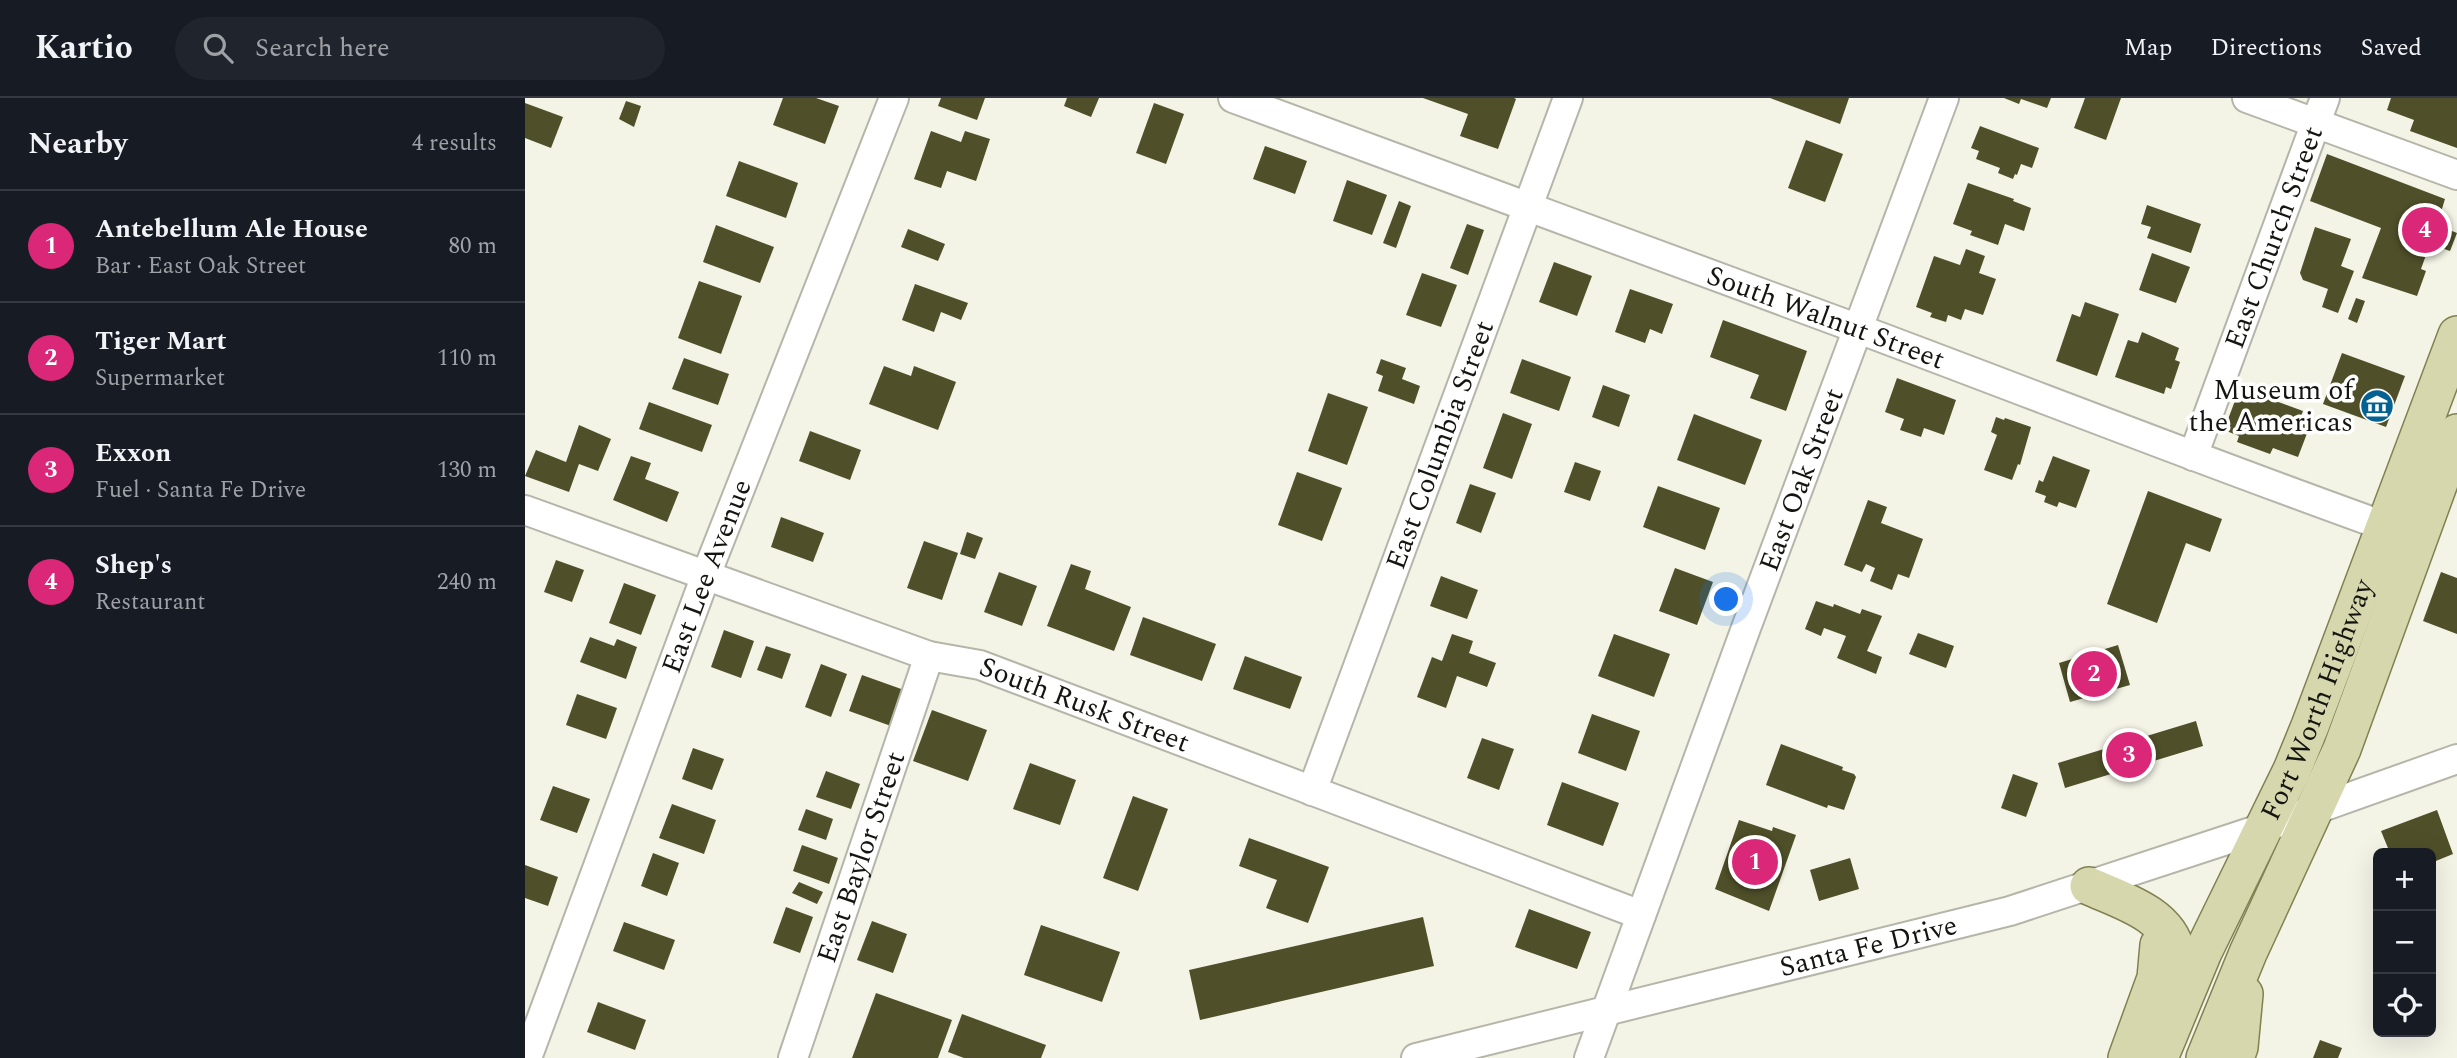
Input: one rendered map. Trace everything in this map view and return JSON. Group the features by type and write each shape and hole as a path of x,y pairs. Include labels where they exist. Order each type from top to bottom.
{"main road":[{"name":"Fort Worth Highway","path":"2205,1058 2248,953 2342,749 2457,335"},
{"name":"Fort Worth Highway","path":"2159,1058 2214,928 2402,532 2457,433"},
{"path":"2089,886 2138,908 2170,933 2178,967 2174,1019"},
{"path":"2127,1058 2156,978 2159,962 2159,923"},
{"path":"2235,1058 2239,1047 2248,953"}],"street":[{"name":"East Lee Avenue","path":"527,1058 706,575 894,98"},
{"name":"South Walnut Street","path":"1233,98 2402,532"},
{"name":"East Columbia Street","path":"1312,791 1569,98"},
{"name":"East Oak Street","path":"1589,1058 1944,98"},
{"path":"2247,98 2320,111 2457,175"},
{"name":"East Church Street","path":"2193,456 2320,111"},
{"name":"South Rusk Street","path":"525,510 929,656 981,665 1640,915"},
{"name":"East Baylor Street","path":"793,1058 929,656"},
{"name":"Santa Fe Drive","path":"1416,1058 2010,911 2263,828 2457,759"}],"building":[{"path":"783,98 816,98 839,106 825,144 773,125"},
{"path":"941,98 985,98 977,120 938,106"},
{"path":"1067,98 1099,98 1091,117 1064,106"},
{"path":"1423,98 1516,99 1498,149 1460,136 1468,114"},
{"path":"1770,98 1849,98 1840,124"},
{"path":"2004,98 2051,98 2047,108 2021,99 2019,104"},
{"path":"2085,98 2121,98 2106,140 2074,128"},
{"path":"2391,98 2457,98 2457,148 2410,131 2414,120 2387,110"},
{"path":"626,101 641,106 634,127 619,119"},
{"path":"525,103 563,117 551,148 525,138"},
{"path":"1154,103 1184,114 1166,164 1136,153"},
{"path":"1980,126 2039,148 2032,168 2021,164 2013,179 1998,173 2000,168 1976,159 1979,151 1971,148"},
{"path":"931,131 961,142 965,131 990,139 976,181 947,171 941,188 914,179"},
{"path":"1806,140 1843,154 1825,202 1788,188"},
{"path":"1265,146 1307,161 1295,194 1253,179"},
{"path":"2327,154 2445,199 2437,225 2457,233 2450,251 2430,244 2421,269 2426,271 2417,296 2362,278 2381,228 2310,201"},
{"path":"739,161 798,183 786,218 726,196"},
{"path":"1347,180 1387,195 1372,235 1333,221"},
{"path":"1968,183 2031,208 2024,231 2005,224 1998,245 1970,235 1972,231 1953,224"},
{"path":"1399,201 1411,206 1396,248 1383,243"},
{"path":"2147,205 2201,224 2191,253 2147,238 2151,227 2141,224"},
{"path":"1467,224 1484,230 1468,275 1450,268"},
{"path":"716,225 774,247 760,283 703,262"},
{"path":"2315,227 2351,239 2341,266 2354,271 2338,313 2322,307 2328,289 2303,280 2300,273"},
{"path":"908,229 945,244 938,261 901,247"},
{"path":"1966,249 1985,256 1979,273 1996,279 1983,315 1965,309 1961,320 1948,315 1946,322 1930,317 1932,313 1916,307 1934,256 1960,265"},
{"path":"2152,253 2190,267 2176,303 2139,290"},
{"path":"1554,262 1592,276 1577,316 1539,302"},
{"path":"1422,273 1457,285 1441,327 1406,315"},
{"path":"699,281 742,296 721,354 678,338"},
{"path":"915,284 968,303 961,320 941,312 934,332 902,320"},
{"path":"1630,289 1673,304 1662,334 1650,329 1645,343 1615,332"},
{"path":"2356,298 2365,301 2357,323 2348,319"},
{"path":"2085,302 2119,314 2097,376 2056,361 2072,314 2080,317"},
{"path":"1723,320 1807,351 1786,411 1750,398 1759,375 1710,357"},
{"path":"2142,332 2179,348 2175,360 2180,362 2171,389 2166,387 2164,394 2115,377 2128,340 2138,343"},
{"path":"2342,353 2405,376 2386,427 2323,404"},
{"path":"684,358 729,374 718,405 672,389"},
{"path":"1381,359 1406,368 1402,379 1420,386 1414,404 1378,391 1383,376 1376,373"},
{"path":"1522,359 1571,377 1559,411 1510,393"},
{"path":"884,366 911,376 914,366 956,382 938,430 869,404"},
{"path":"1897,378 1956,400 1944,435 1924,428 1921,437 1900,430 1904,419 1885,412"},
{"path":"1603,385 1630,395 1619,427 1592,417"},
{"path":"2248,391 2303,411 2300,419 2311,423 2298,457 2273,448 2270,454 2237,442 2239,436 2224,430 2236,398 2244,401"},
{"path":"1328,393 1368,407 1347,465 1308,451"},
{"path":"649,402 712,425 702,452 639,429"},
{"path":"1503,413 1532,424 1512,479 1483,468"},
{"path":"1694,414 1762,440 1745,485 1677,460"},
{"path":"1996,417 2031,427 2020,465 2018,464 2012,480 1984,470 1997,435 1991,432"},
{"path":"579,425 611,439 598,471 579,464 569,492 525,476 536,450 566,462"},
{"path":"810,431 861,450 850,480 799,461"},
{"path":"631,456 651,463 645,479 679,492 667,522 613,500"},
{"path":"2053,456 2090,470 2076,508 2059,502 2057,507 2044,502 2046,496 2035,492 2039,480 2043,482"},
{"path":"1575,462 1601,471 1590,501 1564,492"},
{"path":"1297,472 1342,488 1322,541 1278,525"},
{"path":"1470,484 1496,493 1481,533 1456,523"},
{"path":"1658,486 1720,508 1705,550 1643,527"},
{"path":"2148,491 2222,519 2210,552 2186,543 2157,623 2107,604"},
{"path":"1868,500 1887,507 1881,523 1923,539 1909,578 1898,574 1892,590 1870,581 1875,568 1866,564 1862,572 1844,565"},
{"path":"781,517 824,533 813,562 771,547"},
{"path":"967,532 983,538 975,559 960,554"},
{"path":"924,541 958,553 942,600 907,588"},
{"path":"556,560 584,570 572,602 544,592"},
{"path":"1071,564 1091,571 1085,589 1131,607 1114,651 1047,626"},
{"path":"1675,568 1713,582 1697,625 1659,611"},
{"path":"999,572 1037,586 1022,626 984,612"},
{"path":"2441,572 2457,578 2457,634 2423,621"},
{"path":"1441,576 1478,590 1467,619 1430,606"},
{"path":"624,583 656,595 641,635 609,623"},
{"path":"1816,601 1833,607 1834,604 1860,614 1862,609 1882,616 1867,651 1882,657 1876,674 1837,658 1846,636 1824,628 1821,636 1805,629"},
{"path":"1143,617 1216,644 1202,681 1130,655"},
{"path":"724,630 754,641 741,678 711,667"},
{"path":"1918,633 1954,646 1946,668 1909,654"},
{"path":"1452,634 1473,641 1469,653 1496,663 1487,687 1457,676 1446,708 1417,697 1432,657 1442,661"},
{"path":"1614,634 1670,654 1654,697 1598,676"},
{"path":"590,637 614,646 617,639 637,647 626,679 580,662"},
{"path":"2118,645 2130,685 2070,702 2059,663"},
{"path":"766,646 791,654 782,679 757,670"},
{"path":"1245,656 1302,677 1290,709 1233,689"},
{"path":"821,664 847,674 831,717 805,707"},
{"path":"862,675 904,690 891,726 849,711"},
{"path":"577,694 617,708 606,739 566,725"},
{"path":"932,710 987,730 968,781 913,761"},
{"path":"1592,714 1640,731 1626,771 1578,753"},
{"path":"2196,721 2203,746 2065,788 2058,763"},
{"path":"1482,738 1514,749 1499,790 1467,778"},
{"path":"1781,744 1843,767 1842,770 1854,774 1856,777 1844,810 1828,805 1827,808 1766,785"},
{"path":"693,748 724,759 712,790 682,779"},
{"path":"1030,763 1076,780 1060,825 1013,809"},
{"path":"826,771 860,784 851,809 816,797"},
{"path":"2013,774 2038,783 2026,817 2001,808"},
{"path":"1562,782 1619,803 1603,846 1547,825"},
{"path":"553,786 590,799 577,833 540,820"},
{"path":"1133,796 1168,809 1138,891 1103,878"},
{"path":"672,804 716,820 704,854 659,838"},
{"path":"806,809 833,819 826,840 798,830"},
{"path":"2437,810 2453,854 2436,861 2436,848 2388,848 2381,831"},
{"path":"1739,820 1772,831 1773,827 1796,835 1769,911 1715,889"},
{"path":"1249,838 1329,867 1308,923 1266,908 1277,880 1239,866"},
{"path":"802,845 838,858 829,884 793,871"},
{"path":"653,853 679,863 667,896 641,886"},
{"path":"1850,858 1859,889 1819,901 1810,870"},
{"path":"525,865 558,877 548,906 525,898"},
{"path":"799,882 823,892 817,904 792,893"},
{"path":"786,907 813,917 800,953 773,943"},
{"path":"1529,909 1591,932 1577,969 1515,947"},
{"path":"1423,917 1434,966 1200,1020 1189,970"},
{"path":"872,921 907,934 893,973 857,960"},
{"path":"624,922 675,940 664,970 613,951"},
{"path":"1041,925 1120,952 1102,1002 1024,975"},
{"path":"876,993 952,1020 938,1058 852,1058"},
{"path":"598,1002 646,1020 635,1050 587,1032"},
{"path":"962,1014 1046,1045 1041,1058 964,1058 948,1052"},
{"path":"2320,1040 2342,1048 2338,1058 2313,1058"}],"place":[{"name":"Shep's","path":"2425,230"},
{"name":"Museum of the Americas","path":"2377,406"},
{"name":"Tiger Mart","path":"2094,674"},
{"name":"Exxon","path":"2129,755"},
{"name":"Antebellum Ale House","path":"1755,862"}]}
